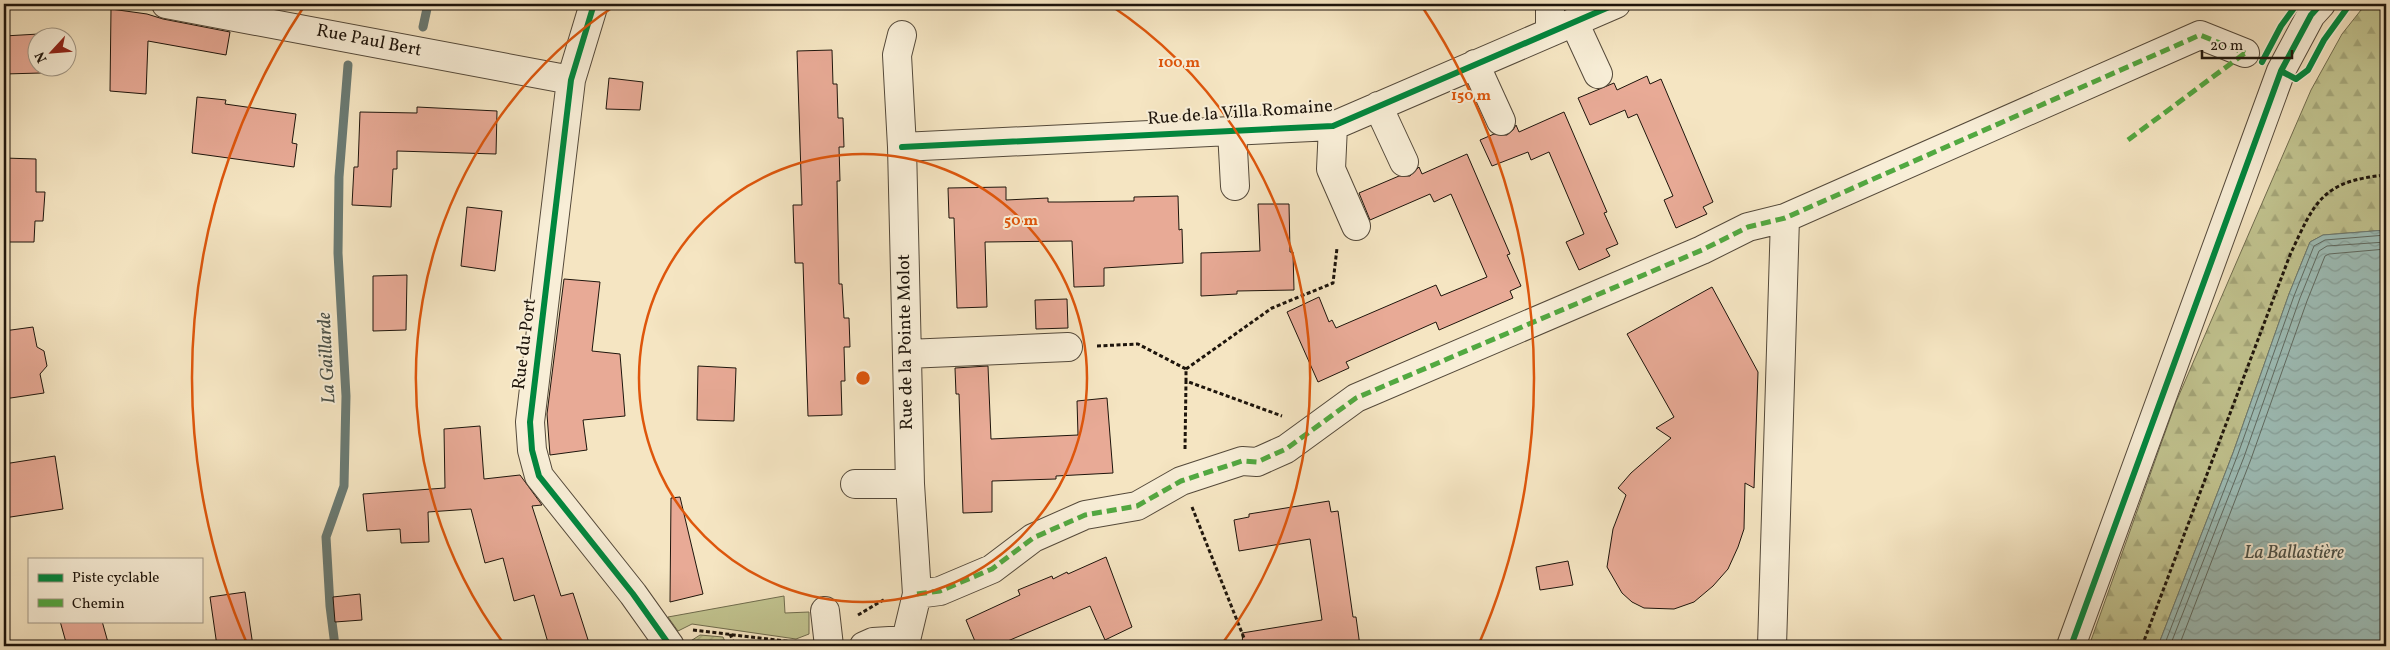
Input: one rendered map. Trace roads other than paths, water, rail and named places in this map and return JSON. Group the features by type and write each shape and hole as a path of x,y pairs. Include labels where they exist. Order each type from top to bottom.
{"street":[{"name":"Rue Paul Bert","path":"166,4 285,14 571,80"},
{"name":"Rue du Port","path":"594,4 571,80 530,422 532,450 539,476 633,594 678,641"},
{"path":"1550,4 1562,27 1598,74"},
{"name":"Rue de la Villa Romaine","path":"902,147 1333,126 1616,4"},
{"path":"2071,646 2280,71 2311,15 2321,4"},
{"name":"Rue de la Pointe Molot","path":"902,35 897,55 902,147 910,484 917,594 908,643"},
{"path":"917,594 940,591 992,569 1033,538 1085,515 1137,506 1181,481 1242,461 1257,462 1286,450 1356,398 1501,338 1664,264 1702,250 1748,227 1785,218 2200,35 2245,53"},
{"path":"1475,64 1501,121"},
{"path":"1378,106 1404,162"},
{"path":"1333,126 1331,169 1356,226"},
{"path":"1232,131 1235,186"},
{"path":"1772,646 1785,218"},
{"path":"907,354 1068,347"},
{"path":"855,484 910,484"},
{"path":"864,646 873,642 908,643"}],"water":[{"name":"La Ballastière","path":"2386,230 2386,646 2158,646 2233,453 2289,294 2310,242 2323,235"}],"waterway":[{"name":"La Gaillarde","path":"423,27 428,4"},
{"name":"La Gaillarde","path":"335,646 330,606 326,537 344,486 346,396 338,253 339,177 348,65"}]}
